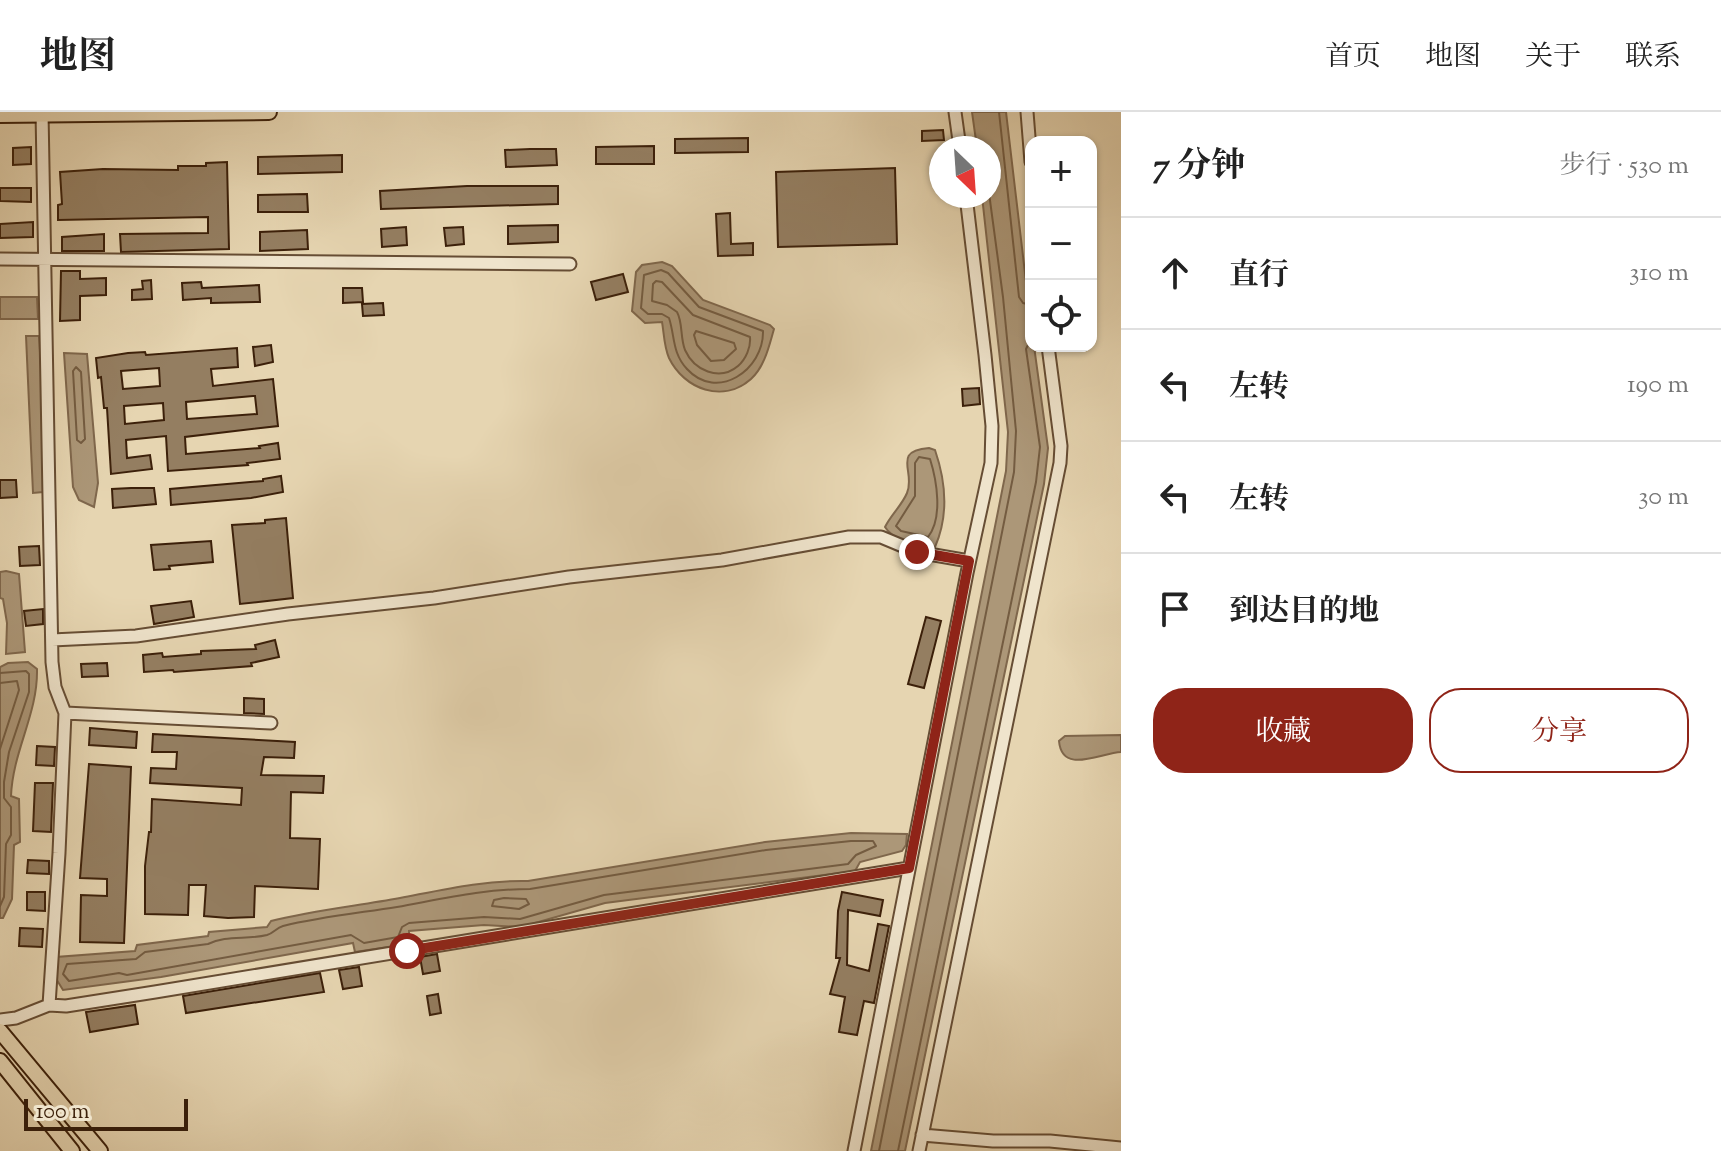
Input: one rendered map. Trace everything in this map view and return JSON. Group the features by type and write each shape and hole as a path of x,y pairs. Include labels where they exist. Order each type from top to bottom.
{"main road":[{"path":"0,115 269,112"},
{"path":"0,1031 100,1151"},
{"path":"0,1061 72,1151"}],"street":[{"path":"955,112 958,136"},
{"path":"1027,112 1029,136"},
{"path":"42,113 52,640 55,687 65,713 49,1005"},
{"path":"854,1151 969,561 991,463 992,426 967,208"},
{"path":"0,259 570,264"},
{"path":"919,1151 1060,463 1049,352"},
{"path":"52,640 136,636 288,614 434,598 569,577 722,560 849,537 881,537 917,552 969,561"},
{"path":"65,713 271,723"},
{"path":"0,1020 16,1018 49,1005 66,1006 155,992 909,868"},
{"path":"922,1135 1121,1148"}],"water":[{"path":"972,112 1006,112 1025,273 1025,352 1035,352 1048,448 1044,484 905,1151 871,1151 1006,471 1008,432 983,208 1001,208 1001,136 975,136"},
{"path":"662,262 672,266 703,300 774,329 756,374 740,387 717,392 705,390 684,378 667,354 662,322 645,323 632,311 636,272 642,265"},
{"path":"0,297 37,297 38,319 0,319"},
{"path":"26,336 39,336 43,400 43,492 33,493"},
{"path":"64,353 87,354 98,483 94,507 79,500 73,487"},
{"path":"929,448 935,450 944,486 944,511 935,547 900,539 885,527 907,493 908,458 911,453"},
{"path":"0,572 19,574 25,652 6,654 7,623 3,599 0,598"},
{"path":"28,662 37,669 34,701 16,763 11,796 19,799 20,842 14,845 12,899 3,918 0,918 0,667 8,663"},
{"path":"1121,735 1121,752 1083,760 1067,757 1059,741 1065,736"},
{"path":"851,833 907,834 906,845 902,851 860,862 855,871 605,903 521,927 484,925 409,931 409,944 355,952 353,943 161,977 63,990 55,977 56,957 135,951 137,945 208,936 209,932 267,927 271,921 287,917 463,886 528,881 765,842"}],"building":[{"path":"943,130 944,136 929,136 929,141 922,141 922,131"},
{"path":"748,138 748,152 675,153 675,139"},
{"path":"654,146 654,164 596,164 596,147"},
{"path":"31,147 31,164 13,165 13,148"},
{"path":"556,149 557,165 506,167 505,150"},
{"path":"342,155 342,172 258,174 258,157"},
{"path":"227,162 229,249 121,252 120,234 208,233 208,217 58,220 58,205 62,204 60,172 178,170 178,166"},
{"path":"895,168 897,244 778,247 776,172"},
{"path":"467,186 558,186 558,204 381,209 380,191"},
{"path":"0,188 31,188 31,202 0,201"},
{"path":"307,194 308,212 258,212 258,195"},
{"path":"730,213 731,244 753,243 753,255 718,256 716,214"},
{"path":"33,222 33,237 0,238 0,224"},
{"path":"558,225 558,242 508,244 508,226"},
{"path":"406,227 407,245 382,247 381,229"},
{"path":"463,227 464,244 446,246 444,228"},
{"path":"307,230 308,249 260,251 260,232"},
{"path":"104,234 104,251 62,251 62,237"},
{"path":"61,271 80,271 80,279 106,278 106,295 80,296 80,320 60,321"},
{"path":"623,274 628,292 596,300 591,282"},
{"path":"151,280 152,299 132,300 132,290 143,289 142,281"},
{"path":"201,282 202,288 259,285 260,302 211,303 211,298 183,300 182,283"},
{"path":"343,288 362,288 363,302 343,303"},
{"path":"383,303 384,315 363,316 362,304"},
{"path":"271,345 273,362 255,366 253,347"},
{"path":"237,348 238,367 211,369 213,386 273,379 278,426 185,437 186,454 260,448 278,443 280,459 248,465 168,471 166,436 126,440 127,458 150,455 152,469 111,474 107,408 104,408 96,358 128,353 145,352 146,355","holes":["159,368 160,386 123,389 121,371","255,396 257,414 187,419 186,402","163,403 164,420 125,424 124,406"]},
{"path":"979,388 980,404 963,406 962,389"},
{"path":"281,476 283,492 171,505 170,489 263,481"},
{"path":"0,480 16,480 17,497 0,498"},
{"path":"154,488 156,504 113,508 112,489"},
{"path":"286,518 293,598 240,604 232,525"},
{"path":"211,541 213,562 154,570 151,545"},
{"path":"39,546 40,565 20,566 19,547"},
{"path":"191,601 194,617 154,624 151,606"},
{"path":"43,609 43,624 26,626 24,611"},
{"path":"926,617 941,621 924,688 908,684"},
{"path":"275,640 279,657 251,663 252,666 144,672 143,655 162,653 163,657 201,654 201,651 256,649 255,645"},
{"path":"107,663 108,676 82,677 81,664"},
{"path":"244,698 264,699 264,714 244,713"},
{"path":"90,728 137,732 136,748 89,745"},
{"path":"153,734 295,742 294,758 264,757 261,775 324,776 323,793 291,792 290,838 320,839 318,889 255,886 254,917 228,918 204,916 206,885 189,885 188,915 145,914 145,866 151,832 152,799 241,805 242,788 150,783 151,768 176,769 177,752 152,752"},
{"path":"37,746 55,747 54,766 36,765"},
{"path":"89,764 131,767 124,943 80,942 81,895 107,896 107,879 80,878"},
{"path":"35,783 53,783 51,832 33,831"},
{"path":"28,860 49,861 49,874 27,873"},
{"path":"27,892 45,892 45,911 27,910"},
{"path":"842,892 883,900 880,916 848,910 847,965 869,971 878,924 889,926 874,1003 864,1001 857,1035 839,1032 845,997 830,994 840,958 836,958"},
{"path":"20,928 43,929 42,947 19,946"},
{"path":"437,954 440,971 423,974 420,957"},
{"path":"359,967 362,986 343,989 339,970"},
{"path":"320,973 324,992 186,1013 183,996"},
{"path":"438,994 441,1013 430,1015 427,996"},
{"path":"135,1005 138,1024 90,1032 86,1012"}],"route":[{"path":"407,951 909,868 969,561 917,552"}]}
